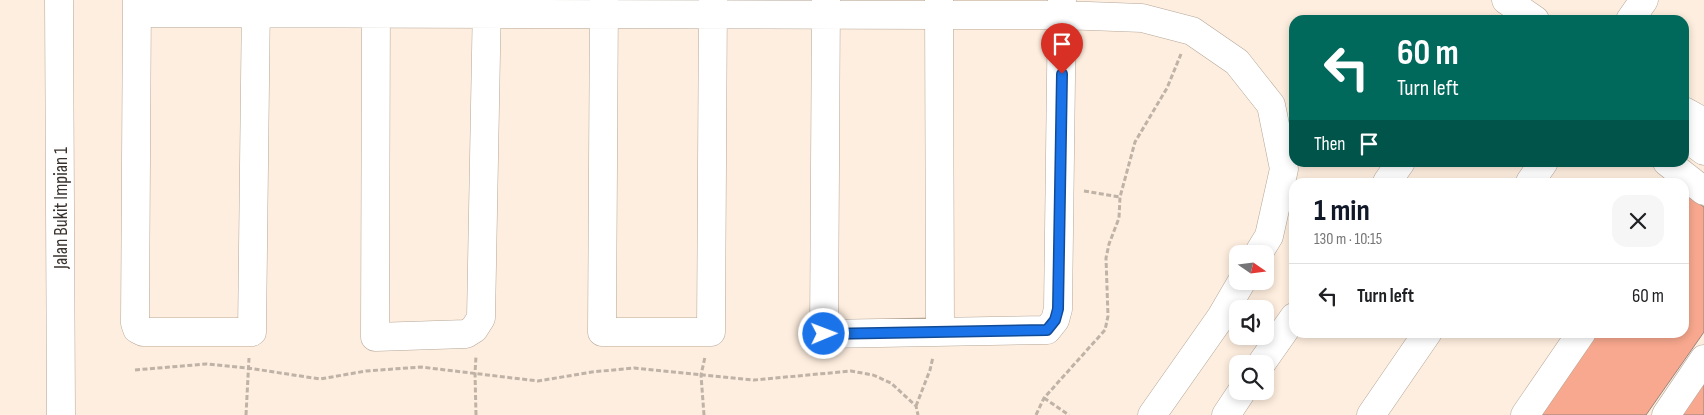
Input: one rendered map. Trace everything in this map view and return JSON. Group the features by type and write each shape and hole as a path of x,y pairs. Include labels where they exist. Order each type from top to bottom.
{"street":[{"name":"Jalan Bukit Impian 1","path":"59,0 61,415"},
{"path":"1506,0 1528,15"},
{"path":"1634,15 1644,0"},
{"path":"256,6 252,332 143,332 137,329 135,323 137,6 256,6 376,7 939,7 1062,8 1142,18 1192,31 1237,62 1271,105 1284,169 1269,236 1264,245"},
{"path":"376,7 376,337 466,334 474,329 480,318 487,7"},
{"path":"604,7 602,332 711,332 713,7"},
{"path":"826,7 824,334 1047,330 1055,320 1058,309 1062,8"},
{"path":"939,7 940,331"},
{"path":"1689,114 1704,122"},
{"path":"1689,140 1704,151"},
{"path":"1390,178 1398,167"},
{"path":"1533,178 1540,167"},
{"path":"1672,167 1684,178"},
{"path":"1152,415 1221,317 1237,290"},
{"path":"1267,355 1289,324"},
{"path":"1371,415 1424,338"},
{"path":"1525,415 1578,338"},
{"path":"1666,415 1704,359"},
{"path":"1226,415 1236,400"}],"path":[{"path":"1036,415 1044,398 1104,330 1108,316 1106,258 1108,244 1120,218 1120,197 1136,142 1166,88 1192,31"},
{"path":"1060,190 1092,192 1120,197"},
{"path":"476,415 474,373 480,318"},
{"path":"916,406 930,370 940,331"},
{"path":"246,415 252,332"},
{"path":"704,415 701,375 711,332"},
{"path":"135,370 206,364 320,378 366,371 422,367 538,381 592,372 634,368 754,380 851,371 873,375 892,383 916,406 918,415"},
{"path":"1044,398 1069,415"}],"building":[{"path":"1689,197 1704,207 1704,332 1646,415 1533,415 1586,338 1689,338"},
{"path":"1704,373 1704,415 1675,415"}],"route":[{"path":"824,334 1047,330 1055,320 1058,309 1062,74"}]}
